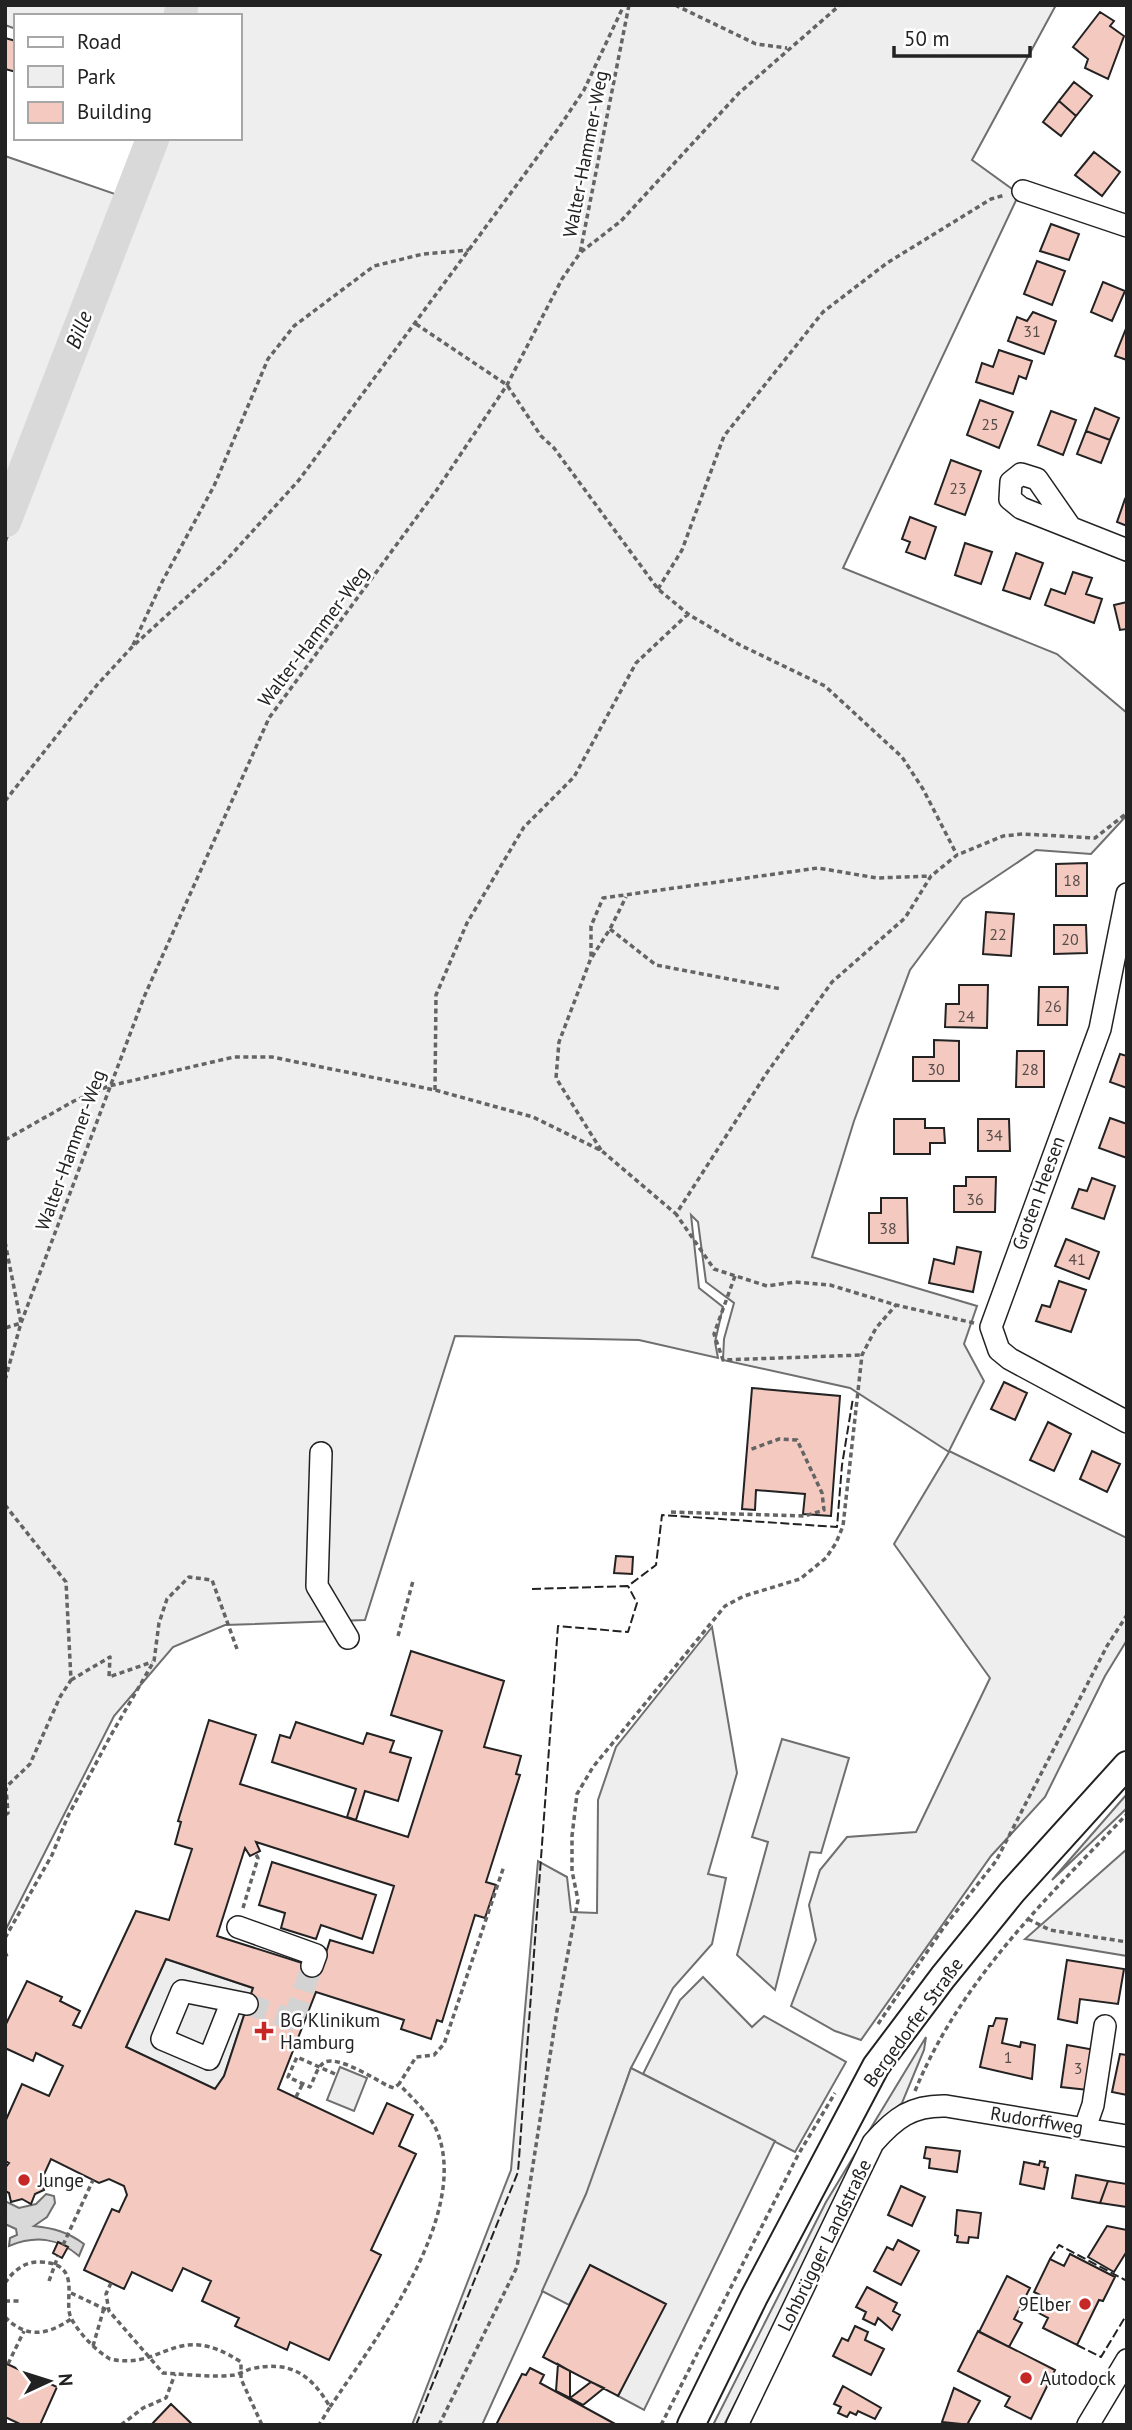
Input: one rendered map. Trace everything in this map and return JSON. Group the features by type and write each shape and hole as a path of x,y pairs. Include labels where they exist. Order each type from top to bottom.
{"main road":[{"name":"Bergedorfer Straße","path":"691,2425 754,2297 876,2066 995,1913 1127,1765"}],"street":[{"path":"1023,191 1127,226"},
{"path":"1071,528 1127,550"},
{"name":"Groten Heesen","path":"991,1327 1100,1029 1127,894"},
{"path":"991,1327 999,1350 1010,1359 1127,1422"},
{"path":"321,1453 317,1586 348,1638"},
{"path":"238,1927 316,1955 312,1966"},
{"path":"1085,2128 1093,2105 1105,2026"},
{"name":"Rudorffweg","path":"906,2112 925,2105 946,2106 1127,2136"},
{"name":"Lohbrügger Landstraße","path":"737,2425 873,2143 891,2122 906,2112"},
{"path":"1088,2425 1127,2360"}],"path":[{"path":"5,801 90,694 132,647 221,566 299,480 416,324 584,90 626,5"},
{"name":"Walter-Hammer-Weg","path":"5,1380 21,1323 109,1086 176,921 269,718 382,568 507,385 562,279 580,253 626,5"},
{"path":"675,5 756,44 789,48"},
{"path":"580,253 621,221 722,109 840,5"},
{"path":"658,589 682,550 724,436 823,312 887,263 991,199 1023,191"},
{"path":"132,647 162,582 214,486 268,359 293,326 374,266 423,254 468,250"},
{"path":"416,324 507,385 541,436 554,448 658,589 688,614 782,668 825,686 867,722 902,757 923,789 957,855"},
{"path":"435,1090 436,995 467,923 524,827 574,777 636,663 688,614"},
{"path":"676,1213 766,1074 832,982 905,918 931,876 957,855 1003,836 1023,834 1095,838 1127,813"},
{"path":"591,958 591,926 603,898 626,897 818,867 877,878 931,876"},
{"path":"602,1151 556,1078 559,1042 591,958 626,897"},
{"path":"610,929 656,965 781,989"},
{"path":"5,1140 74,1101 109,1086 234,1057 272,1058 435,1090 533,1117 602,1151 676,1213 714,1269 767,1286 795,1282 830,1285 896,1305 991,1327"},
{"path":"5,1242 21,1323 5,1328"},
{"path":"735,1276 714,1334 723,1360 862,1355"},
{"path":"439,2425 517,2267 557,2011 578,1900 572,1871 572,1836 578,1794 593,1767 725,1606 744,1596 800,1579 826,1558 843,1526 862,1355 876,1328 896,1305"},
{"path":"671,1512 805,1516 824,1510 822,1493 797,1440 792,1437 779,1439 749,1450"},
{"path":"5,1505 66,1582 71,1680"},
{"path":"5,1938 52,1855 68,1816 111,1735 154,1661 159,1623 167,1599 189,1577 212,1580 237,1649"},
{"path":"398,1636 413,1581"},
{"path":"5,1815 8,1812 6,1788 30,1764 71,1680 110,1657 109,1677 154,1661"},
{"path":"906,2112 932,2051 962,2001 1028,1919 1127,1814"},
{"path":"238,1927 258,1858 255,1853"},
{"path":"335,2074 320,2067 297,2057 288,2077 310,2087 320,2067 325,2062 337,2062 394,2088 416,2057 434,2055 444,2043 504,1866"},
{"path":"1028,1919 1050,1930 1127,1942"},
{"path":"296,2097 303,2083"},
{"path":"319,2425 382,2329 432,2235 443,2205 445,2171 438,2132 431,2120 399,2084"},
{"path":"63,2245 93,2180"},
{"path":"49,2281 58,2256"},
{"path":"5,2283 22,2266 33,2261 54,2264 64,2271 71,2293 71,2319 93,2346 110,2359 118,2361 147,2357 179,2344 199,2343 223,2350 241,2362 242,2379 262,2425"},
{"path":"109,2311 106,2294 111,2283"},
{"path":"71,2293 109,2311 163,2373 235,2375 286,2368 303,2373 318,2385 330,2407"},
{"path":"5,2301 19,2301"},
{"path":"93,2346 104,2308"},
{"path":"5,2316 24,2331 51,2331 71,2319"},
{"path":"8,2364 24,2331"},
{"path":"121,2425 143,2408 166,2398 175,2374"}],"green space":[{"path":"5,5 178,5 176,14 14,14 14,28 5,25"},
{"path":"185,5 1056,5 972,160 1019,194 843,568 1057,654 1127,713 1127,815 1091,854 1036,850 963,899 910,970 854,1121 812,1257 977,1306 964,1344 984,1381 949,1451 1127,1538 1127,1640 1105,1676 1045,1797 991,1856 861,2040 835,2031 791,2006 816,1940 809,1905 820,1870 847,1837 916,1832 990,1678 894,1544 949,1452 850,1388 723,1360 724,1339 734,1303 706,1282 698,1222 691,1215 699,1288 723,1307 715,1342 718,1358 639,1340 455,1336 365,1620 225,1625 173,1647 114,1716 5,1931 5,544 159,140 242,140 242,14 184,14"},
{"path":"5,156 118,195 5,491"},
{"path":"712,1627 737,1773 708,1874 726,1878 712,1944 673,1988 631,2068 588,2191 482,2425 412,2425 511,2170 538,1861 567,1877 571,1912 597,1913 598,1800 616,1747"},
{"path":"1127,1794 1127,1808 1052,1880"},
{"path":"1127,1849 1127,1956 1025,1939"},
{"path":"703,1977 752,2027 764,2016 846,2062 795,2152 643,2074 680,2000"},
{"path":"926,2037 924,2050 902,2103 879,2122 724,2425 713,2425 826,2202"}],"shaded area":[{"path":"782,1739 849,1758 821,1853 810,1852 775,1990 737,1955 768,1842 752,1837"},
{"path":"166,1959 253,1988 224,2076 215,2089 126,2047"},
{"path":"340,2067 367,2078 354,2111 327,2100"},
{"path":"631,2068 775,2141 644,2410 618,2396 665,2304 590,2265 569,2305 542,2291 586,2194"},
{"path":"46,2194 54,2196 55,2203 47,2217 34,2226 60,2231 84,2244 79,2256 63,2245 46,2240 28,2240 9,2246 10,2238 17,2235 16,2229 5,2224 5,2201 19,2208 36,2204"}],"building":[{"path":"1100,12 1114,21 1110,26 1124,36 1108,79 1085,68 1088,59 1073,47"},
{"path":"5,38 14,40 14,71 5,69"},
{"path":"1074,82 1092,96 1076,116 1059,101"},
{"path":"1059,101 1076,116 1061,136 1043,122"},
{"path":"1094,152 1120,172 1102,196 1075,175"},
{"path":"1051,224 1079,234 1069,260 1040,251"},
{"path":"1037,261 1065,271 1052,305 1024,294"},
{"path":"1103,282 1125,291 1112,321 1091,312"},
{"path":"1033,312 1056,321 1044,354 1008,341 1017,317 1027,321"},
{"path":"1127,326 1127,360 1115,356"},
{"path":"999,350 1032,361 1026,379 1019,376 1013,394 976,382 982,363 993,367"},
{"path":"980,400 1013,412 999,448 967,435"},
{"path":"1095,408 1119,418 1110,440 1086,431"},
{"path":"1051,411 1076,420 1063,455 1038,445"},
{"path":"1086,431 1110,440 1101,463 1077,454"},
{"path":"951,460 981,471 965,515 935,504"},
{"path":"1125,499 1127,500 1127,526 1117,522"},
{"path":"910,517 936,527 925,559 906,552 910,542 902,539"},
{"path":"965,543 992,552 981,584 955,575"},
{"path":"1016,553 1043,563 1030,599 1003,590"},
{"path":"1073,572 1092,578 1086,594 1102,599 1094,623 1045,605 1051,589 1065,594"},
{"path":"1127,602 1127,629 1120,630 1114,605"},
{"path":"1087,863 1087,896 1056,896 1056,864"},
{"path":"986,912 1014,914 1011,956 983,954"},
{"path":"1054,925 1086,925 1087,953 1054,954"},
{"path":"959,985 988,985 987,1028 945,1027 946,1004 959,1004"},
{"path":"1039,987 1068,987 1067,1025 1038,1025"},
{"path":"934,1040 959,1041 959,1081 913,1081 913,1057 934,1057"},
{"path":"1017,1051 1044,1051 1044,1087 1016,1087"},
{"path":"1120,1054 1127,1056 1127,1088 1110,1082"},
{"path":"1110,1118 1127,1124 1127,1158 1099,1148"},
{"path":"894,1119 925,1119 925,1128 944,1128 945,1143 930,1143 930,1154 894,1154"},
{"path":"978,1119 1009,1119 1010,1151 978,1151"},
{"path":"966,1177 996,1177 995,1212 954,1212 954,1186 966,1186"},
{"path":"1092,1178 1115,1186 1104,1219 1072,1208 1079,1189 1087,1191"},
{"path":"881,1198 907,1198 908,1243 869,1243 869,1213 881,1213"},
{"path":"1066,1239 1099,1252 1089,1279 1055,1266"},
{"path":"957,1247 981,1252 973,1292 929,1283 934,1259 954,1264"},
{"path":"1059,1281 1086,1290 1071,1332 1036,1321 1042,1305 1050,1307"},
{"path":"1004,1382 1027,1393 1015,1420 991,1409"},
{"path":"752,1388 840,1396 831,1516 803,1514 805,1494 756,1490 755,1510 742,1509"},
{"path":"1048,1422 1071,1434 1054,1471 1030,1460"},
{"path":"1092,1451 1120,1464 1107,1492 1080,1479"},
{"path":"616,1556 633,1557 632,1574 614,1573"},
{"path":"411,1651 504,1681 484,1747 521,1756 516,1774 520,1775 486,1882 496,1885 485,1918 475,1915 442,2022 437,2020 431,2039 401,2029 404,2020 316,1992 278,2089 373,2134 387,2103 413,2115 399,2146 416,2154 371,2250 381,2255 329,2360 290,2342 287,2350 235,2326 239,2318 202,2301 211,2281 183,2268 172,2291 132,2272 124,2289 84,2270 112,2209 119,2212 127,2195 124,2186 109,2179 99,2183 51,2159 41,2181 44,2190 35,2194 31,2204 22,2199 11,2202 9,2193 5,2191 5,2168 9,2163 5,2161 5,2122 22,2084 49,2096 63,2066 36,2053 33,2061 5,2048 5,2026 27,1981 62,1997 60,2001 80,2011 73,2025 81,2028 136,1911 169,1920 192,1849 175,1844 181,1822 178,1821 209,1720 256,1735 240,1784 408,1837 442,1731 391,1715","holes":["256,1842 394,1886 373,1953 330,1940 321,1969 217,1936 245,1848 250,1856 260,1851","166,1959 253,1988 224,2076 215,2089 126,2047"]},
{"path":"296,1722 363,1744 367,1733 394,1741 390,1752 411,1758 398,1801 365,1791 356,1820 347,1817 356,1789 272,1762 280,1735 290,1738"},
{"path":"272,1862 376,1895 362,1939 321,1925 316,1939 281,1928 285,1913 259,1905"},
{"path":"1067,1960 1124,1969 1118,2004 1080,1999 1077,2023 1058,2019"},
{"path":"996,2018 1007,2019 1002,2043 1020,2047 1021,2042 1035,2045 1032,2079 980,2067 989,2026 993,2026"},
{"path":"1067,2045 1095,2050 1088,2090 1061,2087"},
{"path":"1120,2054 1127,2055 1127,2095 1112,2092"},
{"path":"926,2147 960,2151 957,2172 929,2168 930,2159 924,2158"},
{"path":"1040,2161 1045,2162 1044,2167 1048,2168 1044,2189 1020,2184 1024,2162 1039,2165"},
{"path":"1076,2175 1108,2181 1100,2203 1072,2198"},
{"path":"1108,2181 1127,2184 1127,2207 1100,2203"},
{"path":"901,2186 925,2197 912,2226 888,2215"},
{"path":"957,2210 981,2213 978,2238 969,2237 968,2243 957,2242"},
{"path":"1107,2226 1127,2230 1127,2251 1114,2272 1088,2257"},
{"path":"898,2240 919,2251 901,2285 874,2271 887,2247 893,2250"},
{"path":"58,2242 68,2247 62,2258 53,2253"},
{"path":"1070,2254 1115,2277 1103,2301 1099,2300 1077,2345 1043,2328 1048,2318 1039,2313 1046,2298 1034,2292 1050,2259 1064,2266"},
{"path":"590,2265 666,2304 618,2396 543,2357"},
{"path":"1007,2276 1030,2288 1014,2319 1022,2323 1009,2347 979,2332"},
{"path":"867,2287 897,2303 893,2311 900,2315 892,2330 878,2318 875,2325 863,2319 866,2312 856,2307"},
{"path":"855,2326 868,2332 865,2340 884,2349 871,2375 833,2356 842,2338 848,2341"},
{"path":"978,2331 1055,2370 1031,2419 1005,2406 1010,2397 958,2371"},
{"path":"5,2363 57,2387 40,2425 22,2425 5,2417"},
{"path":"558,2364 570,2371 570,2398 556,2391"},
{"path":"530,2368 544,2375 540,2383 617,2425 496,2425 522,2374 526,2375"},
{"path":"591,2382 604,2388 583,2405 570,2398"},
{"path":"843,2386 881,2408 875,2419 858,2411 856,2415 850,2412 847,2417 838,2413 841,2407 834,2404"},
{"path":"954,2388 980,2401 968,2423 971,2425 942,2422"},
{"path":"171,2404 193,2425 151,2425"}],"waterway":[{"name":"Bille","path":"180,14 182,5"},
{"name":"Bille","path":"5,521 152,140"}],"tunnel":[{"path":"293,2020 312,1966"},
{"path":"247,2004 304,2024"}],"fence":[{"path":"532,1589 628,1586 656,1565 662,1515 837,1527 842,1465 853,1398"},
{"path":"416,2425 518,2172 558,1626 628,1632 637,1603 628,1586"},
{"path":"1050,2259 1059,2245 1127,2281"},
{"path":"1077,2345 1101,2357 1127,2314"}],"place":[{"name":"BG Klinikum Hamburg","path":"264,2031"},
{"name":"Junge","path":"24,2180"},
{"name":"9Elber","path":"1085,2304"},
{"name":"Autodock","path":"1026,2378"}]}
